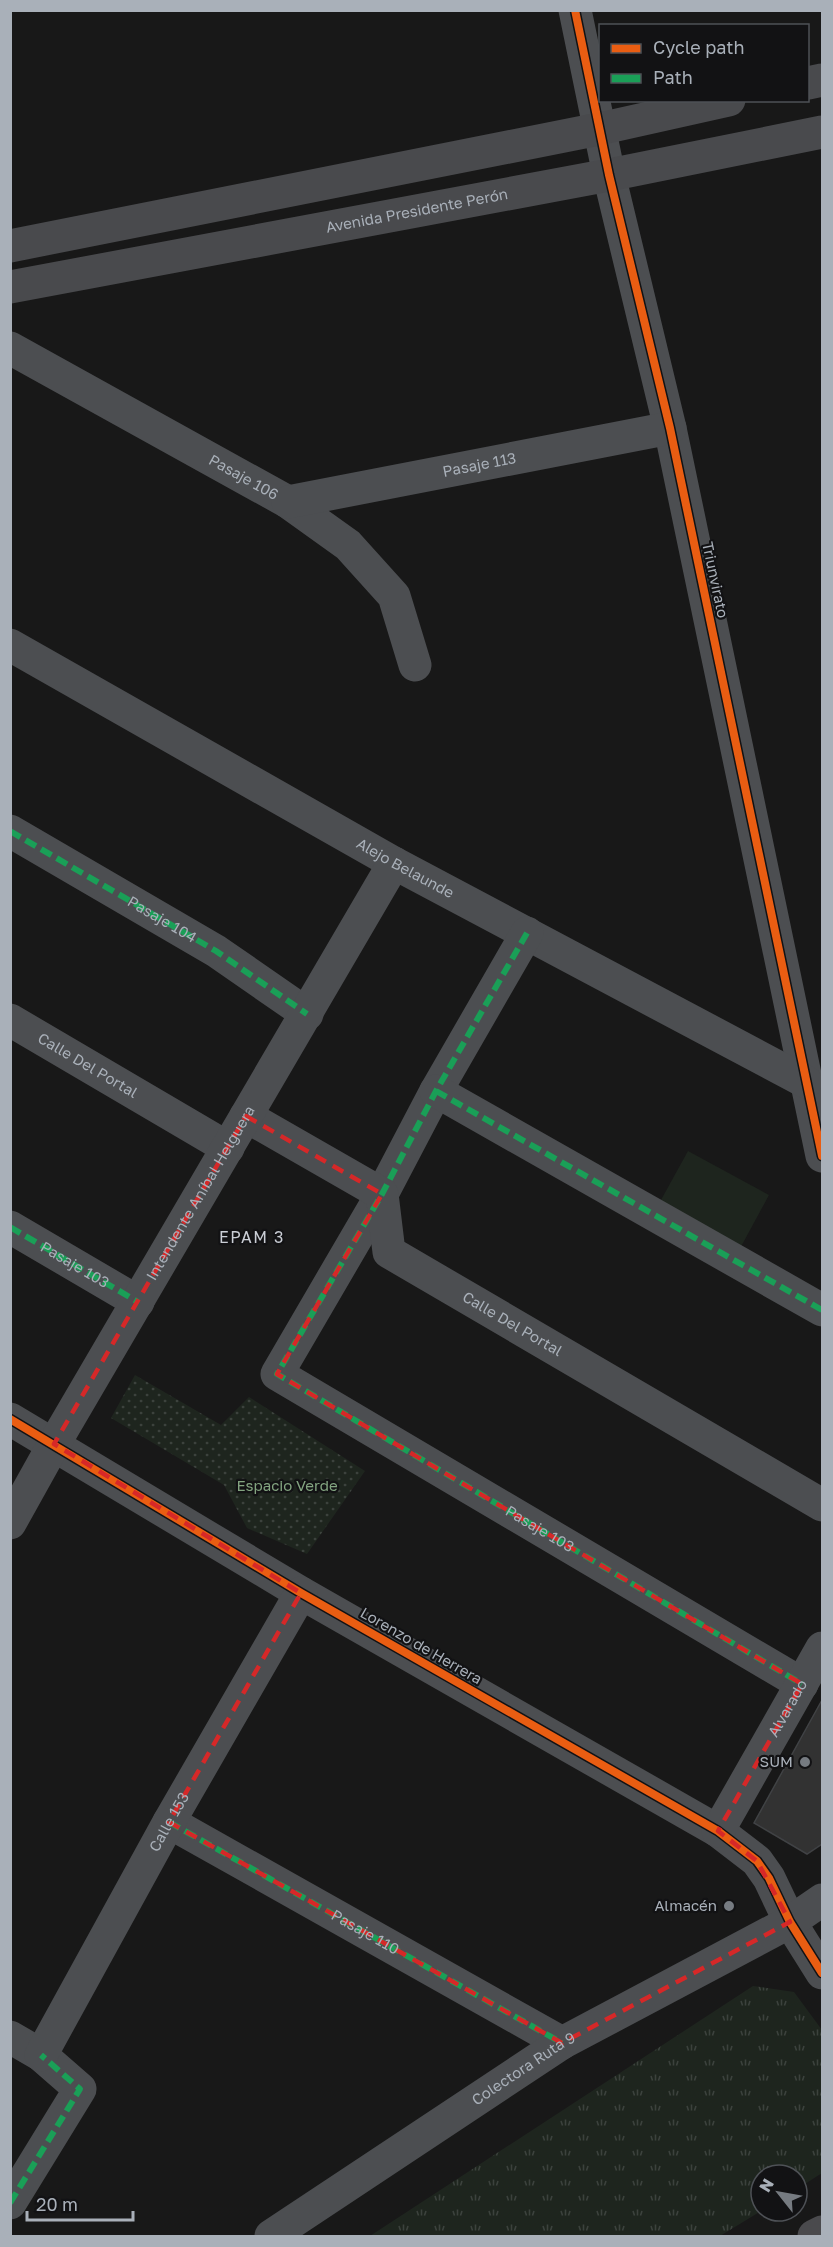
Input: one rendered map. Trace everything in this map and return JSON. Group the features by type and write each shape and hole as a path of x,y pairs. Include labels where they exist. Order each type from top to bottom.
{"highway":[{"path":"814,2236 822,2232"}],"main road":[{"path":"10,246 599,129 720,102"},
{"name":"Avenida Presidente Perón","path":"10,287 609,175 822,132"}],"street":[{"name":"Triunvirato","path":"575,10 609,175 670,428 822,1156"},
{"name":"Pasaje 106","path":"10,348 288,502 348,544 394,596 415,665"},
{"name":"Pasaje 113","path":"288,502 670,428"},
{"name":"Alejo Belaunde","path":"10,645 394,863 806,1082"},
{"name":"Pasaje 104","path":"10,831 216,951 307,1014"},
{"name":"Intendente Aníbal Helguera","path":"10,1523 394,863"},
{"path":"246,1116 382,1194 436,1091 527,933"},
{"name":"Calle Del Portal","path":"10,1020 228,1148"},
{"path":"436,1091 822,1310"},
{"name":"Calle Del Portal","path":"382,1194 389,1252 822,1505"},
{"name":"Pasaje 103","path":"382,1194 277,1374 802,1684"},
{"name":"Pasaje 103","path":"10,1227 138,1302"},
{"name":"Lorenzo de Herrera","path":"10,1419 301,1593 718,1831 757,1861 769,1878 790,1922 822,1973"},
{"name":"Calle 153","path":"41,2055 169,1822 301,1593"},
{"name":"Alvarado","path":"718,1831 822,1648"},
{"name":"Pasaje 110","path":"169,1822 562,2043"},
{"name":"Colectora Ruta 9","path":"271,2236 562,2043 790,1922 822,1900"},
{"path":"10,2037 41,2055 80,2089 10,2203"}],"highlighted area":[{"path":"246,1116 382,1194 277,1374 802,1684 718,1831 757,1861 790,1922 562,2043 169,1822 301,1593 54,1444"}],"green space":[{"path":"688,1151 769,1195 737,1254 656,1209"},
{"name":"Espacio Verde","path":"135,1375 221,1425 249,1397 365,1471 307,1554 247,1528 224,1485 111,1418"},
{"path":"753,1986 794,1992 822,2030 822,2173 809,2181 809,2163 749,2163 749,2218 720,2236 370,2236"}],"building":[{"name":"SUM","path":"822,1700 822,1844 807,1854 754,1823"}],"marked path":[{"path":"10,831 216,951 307,1014"},
{"path":"527,933 436,1091 382,1194 277,1374 802,1684"},
{"path":"436,1091 822,1310"},
{"path":"10,1227 138,1302"},
{"path":"169,1822 562,2043"},
{"path":"10,2203 80,2089 41,2055"}],"cycle path":[{"path":"575,10 609,175 670,428 822,1156"},
{"path":"10,1419 301,1593 718,1831 757,1861 769,1878 790,1922 822,1973"}],"place":[{"name":"SUM","path":"805,1762"},
{"name":"Almacén","path":"729,1906"}],"district":[{"name":"EPAM 3","path":"252,1237"}]}
